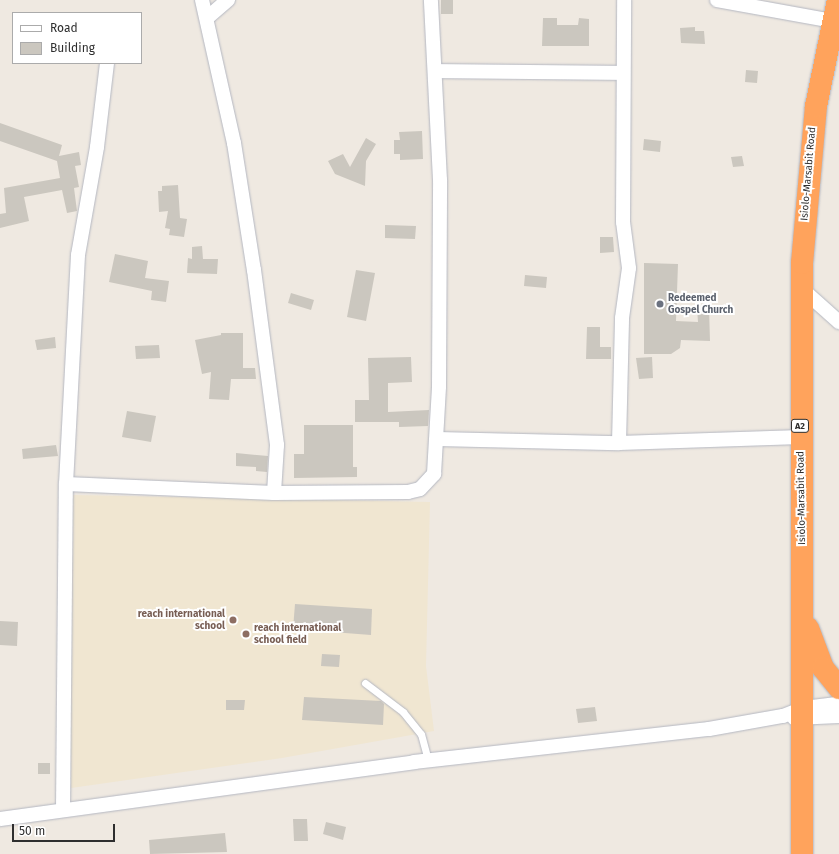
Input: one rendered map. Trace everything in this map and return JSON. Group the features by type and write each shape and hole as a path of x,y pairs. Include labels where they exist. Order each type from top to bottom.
{"highway":[{"name":"Isiolo-Marsabit Road","path":"802,854 797,715 803,616 801,437 802,288 805,207 816,106 832,21 838,0"},
{"path":"803,616 823,668 839,688"}],"street":[{"path":"202,0 234,143 254,270 277,445 274,493"},
{"path":"207,18 228,0"},
{"path":"66,484 274,493 408,492 420,489 434,474 437,439 440,180 432,0"},
{"path":"619,443 622,318 629,268 623,222 624,0"},
{"path":"718,0 832,21"},
{"path":"63,810 66,484 78,255 97,147 107,64"},
{"path":"436,71 624,73"},
{"path":"802,288 839,322"},
{"path":"437,439 619,443 801,437"},
{"path":"0,818 428,760 710,729 797,715 839,704"},
{"path":"797,715 839,716"}],"lane":[{"path":"365,683 403,712 421,734 428,760"}],"shaded area":[{"name":"reach international school field","path":"72,495 430,502 426,666 434,731 282,758 71,788 65,645"}],"building":[{"path":"441,0 453,0 453,14 441,14"},
{"path":"543,18 557,18 557,25 578,25 579,18 589,19 589,46 542,46"},
{"path":"695,27 695,31 704,31 705,44 681,43 680,28"},
{"path":"746,70 758,71 757,83 745,82"},
{"path":"0,123 62,145 59,156 79,152 81,165 75,166 79,187 74,188 77,211 67,213 62,190 24,197 29,221 0,228 0,214 6,213 4,188 60,178 57,161 0,141"},
{"path":"422,131 423,159 400,160 400,154 394,154 394,140 400,140 399,132"},
{"path":"366,138 376,144 366,161 365,186 335,174 328,161 343,154 350,167"},
{"path":"644,139 661,141 660,152 643,150"},
{"path":"742,156 744,166 733,167 731,157"},
{"path":"178,185 180,218 187,219 184,237 169,235 170,229 165,228 168,211 159,212 158,191 162,191 162,186"},
{"path":"385,225 416,226 415,239 385,238"},
{"path":"600,237 613,237 614,252 600,253"},
{"path":"202,246 203,259 218,259 217,274 187,273 188,258 192,259 192,247"},
{"path":"115,254 148,261 145,278 169,281 166,302 151,300 152,291 109,282"},
{"path":"644,263 678,264 676,321 698,322 697,308 709,308 710,341 681,340 680,348 671,354 644,354"},
{"path":"356,270 375,273 366,321 347,317"},
{"path":"525,275 547,277 546,288 524,286"},
{"path":"291,293 314,300 311,310 288,303"},
{"path":"587,327 600,327 600,347 611,347 611,359 586,359"},
{"path":"221,333 243,333 243,368 255,368 256,379 231,379 229,400 209,399 211,372 202,374 195,340 221,335"},
{"path":"55,337 56,348 37,350 35,340"},
{"path":"159,345 160,358 136,359 135,346"},
{"path":"411,357 412,382 388,383 388,412 429,410 428,426 399,427 399,422 355,422 355,400 369,400 368,358"},
{"path":"652,357 653,378 639,379 636,358"},
{"path":"127,411 156,416 151,442 122,437"},
{"path":"304,425 353,425 353,467 357,467 357,477 294,478 294,454 304,454"},
{"path":"56,445 58,456 23,459 22,449"},
{"path":"236,453 268,456 267,472 256,471 256,467 236,466"},
{"path":"295,604 372,609 371,635 293,629"},
{"path":"0,621 18,622 17,646 0,645"},
{"path":"322,654 340,655 339,667 321,666"},
{"path":"304,697 381,701 384,704 383,725 302,720"},
{"path":"226,700 245,700 244,710 226,710"},
{"path":"595,707 597,721 578,723 576,709"},
{"path":"38,763 50,763 50,774 38,774"},
{"path":"293,819 307,819 308,841 294,841"},
{"path":"326,822 346,827 343,840 323,834"},
{"path":"225,833 227,852 150,854 149,840"}],"place":[{"name":"Redeemed Gospel Church","path":"660,304"},
{"name":"reach international school","path":"233,620"},
{"name":"reach international school field","path":"246,634"}]}
